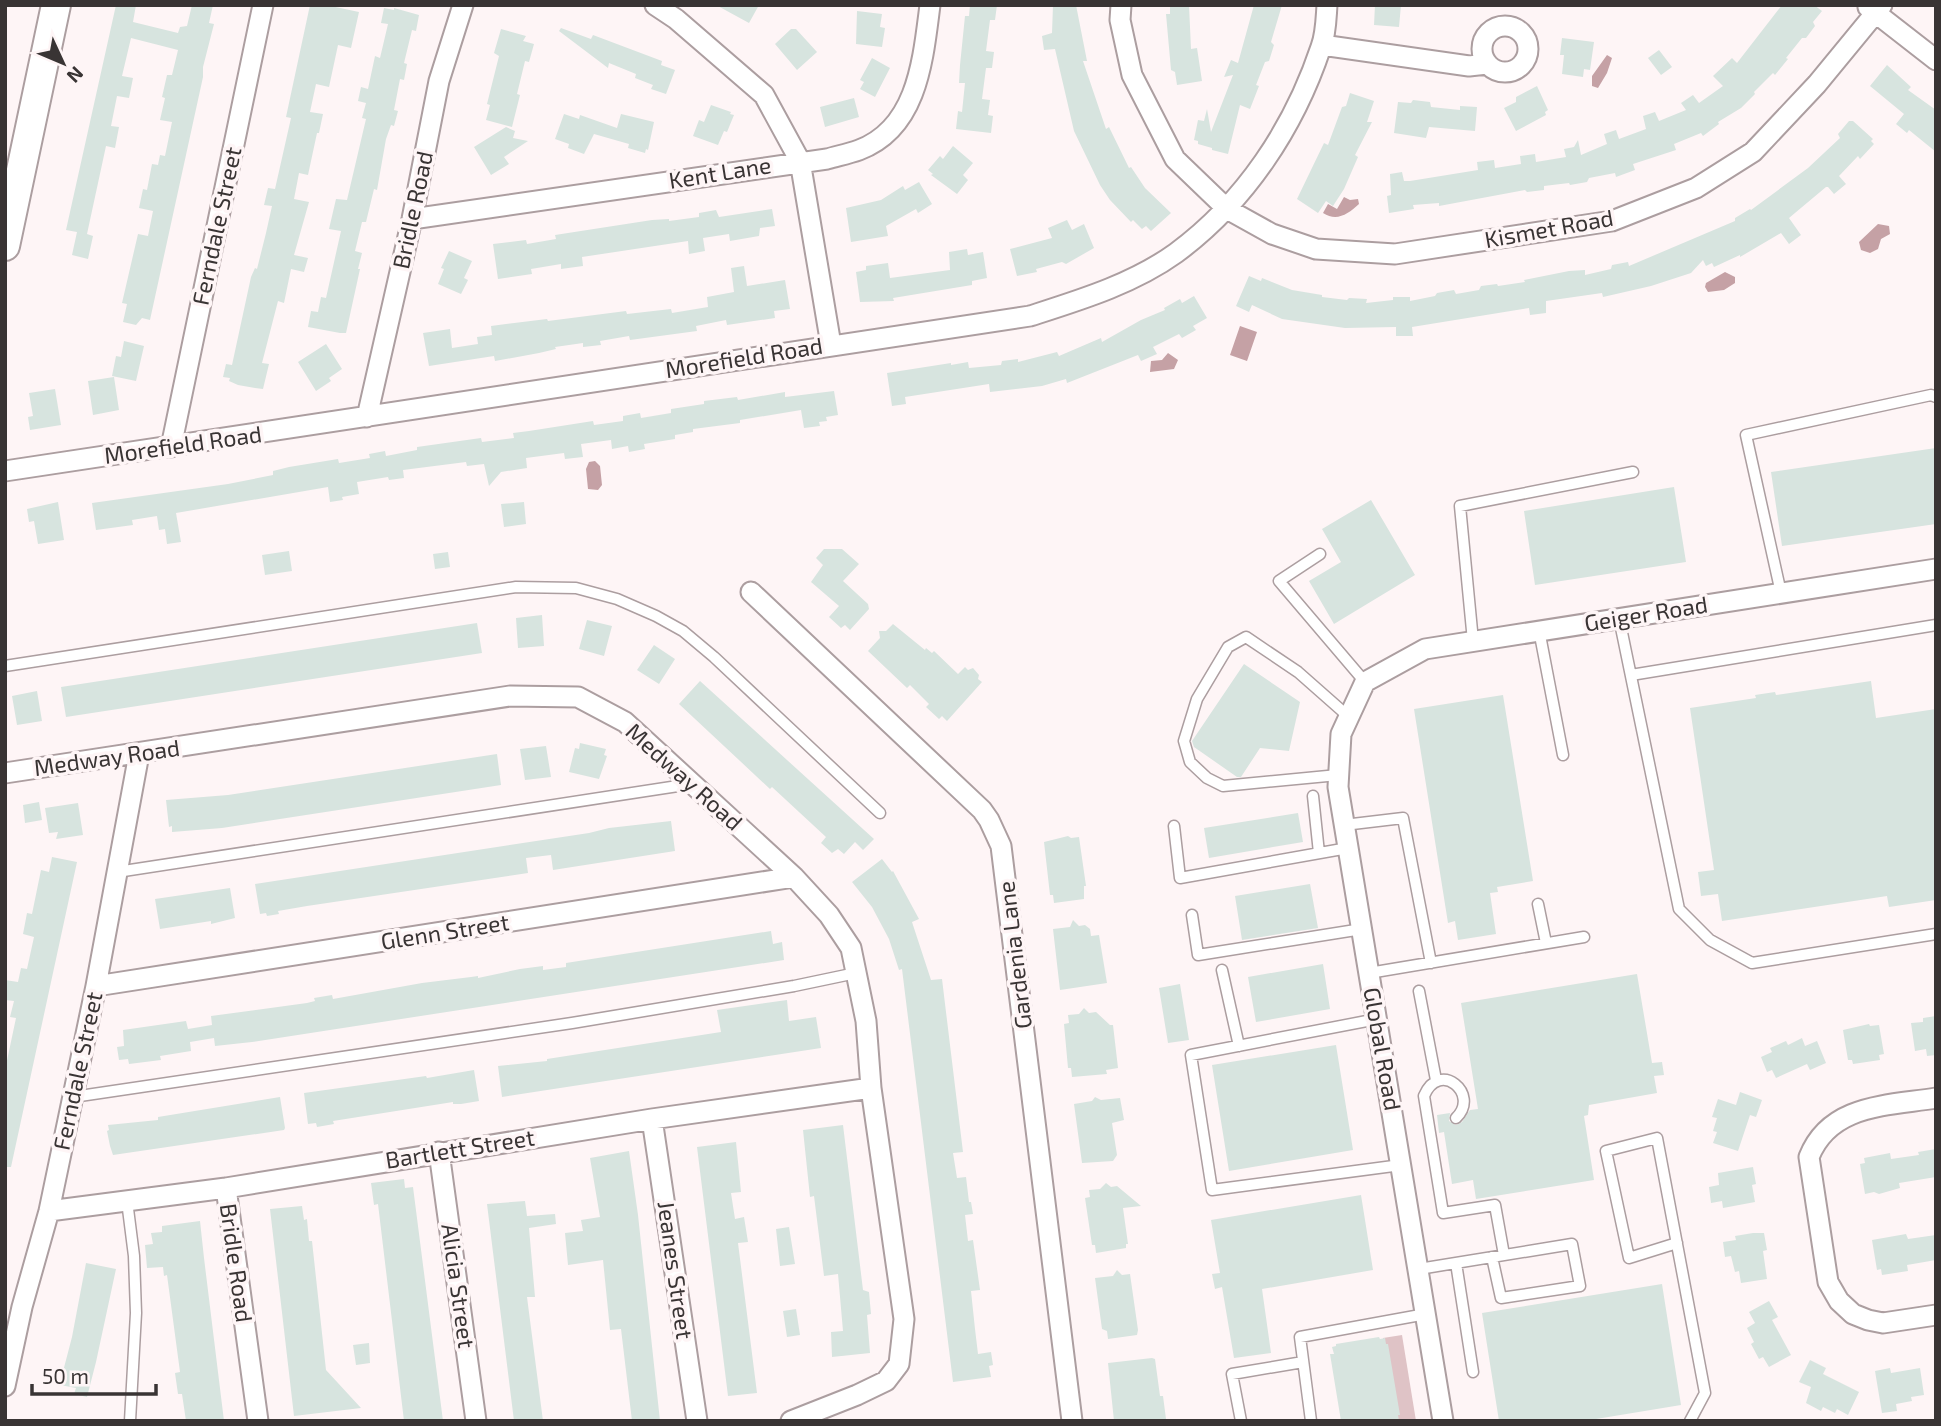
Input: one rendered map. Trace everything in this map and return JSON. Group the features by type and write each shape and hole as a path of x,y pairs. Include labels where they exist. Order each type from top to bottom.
{"main road":[{"path":"5,246 56,5"}],"street":[{"name":"Ferndale Street","path":"171,447 263,5"},
{"name":"Bridle Road","path":"367,417 412,219 439,81 463,5"},
{"path":"655,5 681,12 764,95 800,161 831,345"},
{"name":"Kent Lane","path":"412,219 827,159 860,150 883,136 902,117 915,90 923,61 930,5"},
{"name":"Kismet Road","path":"1121,5 1120,20 1132,75 1174,159 1227,209 1272,234 1316,248 1395,254 1612,220 1696,188 1753,152 1817,84 1875,8"},
{"name":"Morefield Road","path":"5,471 1030,316 1094,296 1133,278 1175,253 1227,209 1257,173 1284,132 1322,45 1327,5"},
{"path":"1875,8 1936,60"},
{"path":"1322,45 1469,66 1487,64"},
{"name":"Geiger Road","path":"1365,682 1425,649 1936,569"},
{"name":"Gardenia Lane","path":"751,592 982,810 1001,846 1072,1421"},
{"name":"Global Road","path":"1365,682 1340,734 1338,787 1443,1421"},
{"name":"Medway Road","path":"5,773 510,696 578,697 625,722 794,877 829,915 851,948 866,1021 872,1088 904,1319 899,1364 886,1381 790,1421"},
{"name":"Ferndale Street","path":"5,1386 22,1307 50,1211 96,986 139,754"},
{"name":"Glenn Street","path":"96,986 794,877"},
{"name":"Bartlett Street","path":"50,1211 226,1188 652,1119 872,1088"},
{"path":"1936,1098 1860,1111 1840,1118 1814,1144 1809,1157 1828,1282 1839,1301 1853,1314 1884,1323 1936,1315"},
{"name":"Jeanes Street","path":"652,1119 697,1421"},
{"name":"Alicia Street","path":"439,1152 477,1421"},
{"name":"Bridle Road","path":"226,1188 258,1421"}],"lane":[{"path":"1781,593 1745,435 1931,395 1936,397"},
{"path":"1473,641 1460,506 1633,472"},
{"path":"1320,554 1279,581 1365,682"},
{"path":"5,666 516,587 576,588 617,599 683,631 880,813"},
{"path":"1619,618 1679,909 1710,940 1752,963 1936,934"},
{"path":"1631,675 1936,625"},
{"path":"1539,631 1563,755"},
{"path":"1338,775 1223,786 1208,778 1190,762 1184,741 1197,699 1228,647 1246,637 1298,672 1349,717"},
{"path":"117,872 692,784"},
{"path":"1313,796 1320,853"},
{"path":"1345,825 1403,818 1431,962"},
{"path":"1174,826 1180,878 1348,848"},
{"path":"1538,904 1546,943"},
{"path":"1192,915 1198,955 1362,929"},
{"path":"1369,973 1584,937"},
{"path":"1222,970 1239,1046"},
{"path":"73,1097 572,1023 794,986 856,972"},
{"path":"1419,991 1436,1080"},
{"path":"1377,1019 1191,1055 1212,1190 1402,1165"},
{"path":"1455,1118 1463,1107 1464,1096 1458,1086 1447,1080 1436,1080 1428,1087 1424,1096 1443,1213 1495,1205 1504,1255"},
{"path":"1425,1109 1437,1120"},
{"path":"1677,1243 1629,1258 1606,1151 1657,1138 1677,1243 1705,1393 1690,1421"},
{"path":"127,1202 134,1256 136,1313 130,1421"},
{"path":"1419,1269 1504,1255 1572,1244 1580,1286 1501,1297 1492,1257"},
{"path":"1456,1263 1473,1372"},
{"path":"1311,1421 1300,1337 1426,1314"},
{"path":"1241,1421 1232,1374 1303,1362"}],"shaded area":[{"path":"1607,55 1612,58 1607,73 1598,88 1592,86 1592,76"},
{"path":"1344,197 1350,200 1358,199 1359,204 1338,217 1323,213 1328,204 1337,209"},
{"path":"1878,224 1889,226 1890,234 1881,239 1878,249 1870,253 1861,250 1859,242"},
{"path":"1725,272 1735,277 1735,283 1724,290 1708,292 1706,283"},
{"path":"1240,326 1257,332 1247,361 1230,355"},
{"path":"1168,353 1178,360 1174,369 1150,372 1151,361 1162,360"},
{"path":"595,461 600,466 602,485 598,490 588,489 586,469 589,462"},
{"path":"1402,1335 1416,1421 1397,1421 1383,1338"}],"building":[{"path":"116,5 136,5 133,22 178,33 180,27 187,26 192,5 213,5 209,23 214,24 150,320 142,318 136,325 123,322 127,304 122,303 138,234 148,236 153,211 139,208 143,189 147,190 152,164 158,165 160,155 165,156 172,122 160,120 165,98 162,97 167,75 172,75 178,50 131,38 122,76 133,78 129,98 117,96 111,126 119,127 115,148 106,146 87,234 93,236 88,259 72,255 77,232 66,230"},
{"path":"310,5 326,5 359,12 351,48 338,45 329,87 316,84 310,112 323,114 308,175 299,173 294,199 309,202 294,255 308,258 304,272 291,269 284,303 278,301 262,363 269,364 263,389 255,388 238,385 229,381 230,378 223,377 226,364 232,365 251,277 255,268 257,269 266,233 272,206 264,205 268,188 275,189 291,118 286,117"},
{"path":"716,5 759,5 749,23"},
{"path":"970,5 997,5 995,20 990,20 986,51 994,52 992,68 986,68 982,99 990,100 988,115 993,116 991,133 956,129 958,111 962,112 965,83 959,83 960,65 965,16 969,16"},
{"path":"1053,5 1076,5 1087,61 1083,61 1106,129 1109,127 1129,168 1131,167 1145,188 1171,213 1151,231 1146,226 1142,229 1133,220 1131,222 1110,200 1074,131 1055,49 1044,50 1042,36 1052,33"},
{"path":"1170,5 1189,5 1191,49 1197,48 1202,81 1177,85 1175,72 1171,70 1166,14 1170,14"},
{"path":"1254,5 1282,5 1271,42 1274,45 1269,61 1265,62 1250,109 1240,105 1228,154 1212,150 1194,140 1198,120 1204,121 1207,109 1211,132 1233,75 1224,77 1231,60 1238,63"},
{"path":"1375,5 1401,5 1399,27 1374,25"},
{"path":"1782,5 1814,5 1822,11 1813,22 1815,26 1806,38 1802,38 1775,75 1773,73 1741,108 1718,122 1719,124 1703,136 1701,133 1674,144 1676,150 1633,164 1635,170 1616,177 1615,173 1589,178 1587,182 1544,186 1544,190 1525,190 1439,206 1439,203 1413,205 1414,209 1389,213 1387,196 1391,195 1390,174 1402,172 1404,181 1410,181 1478,170 1477,162 1494,160 1495,168 1521,164 1520,156 1535,154 1536,162 1566,157 1564,149 1574,147 1578,140 1581,155 1607,144 1604,134 1616,130 1619,139 1646,129 1643,116 1655,112 1659,121 1686,110 1681,103 1693,95 1699,103 1723,86 1713,76 1732,58 1737,63"},
{"path":"384,8 419,15 416,31 412,30 404,63 407,64 404,80 400,79 394,110 398,111 394,126 391,125 386,139 377,190 374,189 366,222 362,222 355,251 362,253 346,333 340,333 308,327 311,311 318,312 321,297 326,298 341,231 329,229 336,199 347,200 366,119 362,118 366,103 358,101 361,87 368,89 375,56 380,58 388,24 381,23"},
{"path":"857,11 882,14 880,27 885,28 882,47 856,44"},
{"path":"561,28 591,39 593,35 662,61 661,65 675,70 666,94 651,89 653,85 635,78 636,74 609,63 608,68 559,31"},
{"path":"501,29 526,36 523,41 534,44 529,62 525,61 512,127 486,120 490,105 487,104 499,56 494,53"},
{"path":"791,29 796,29 817,52 797,70 775,44"},
{"path":"1562,38 1594,42 1590,70 1584,69 1583,77 1562,74"},
{"path":"1659,50 1672,67 1661,75 1648,58"},
{"path":"872,58 890,68 875,97 860,89 864,82 860,80"},
{"path":"1887,65 1911,87 1908,90 1936,110 1936,152 1909,130 1907,133 1896,124 1904,114 1870,86"},
{"path":"1537,86 1548,110 1546,115 1516,131 1504,108 1516,102 1516,97"},
{"path":"1350,93 1374,101 1367,122 1372,122 1355,155 1358,157 1344,189 1333,206 1326,201 1318,213 1297,199 1324,143 1328,145"},
{"path":"854,98 859,117 825,127 820,107"},
{"path":"1413,100 1430,102 1431,107 1460,110 1460,106 1477,107 1475,131 1429,127 1426,138 1394,133 1398,102 1411,103"},
{"path":"711,105 734,115 718,145 693,136 699,120 704,122"},
{"path":"564,114 579,119 580,115 617,128 621,114 654,122 648,150 646,149 645,153 628,148 629,144 594,134 584,154 568,148 569,144 555,139"},
{"path":"1849,121 1853,121 1873,139 1871,141 1874,144 1839,176 1846,184 1834,194 1826,187 1789,218 1801,235 1789,244 1781,233 1740,257 1714,267 1712,263 1706,266 1703,260 1691,273 1651,286 1603,297 1602,293 1546,301 1546,313 1530,315 1529,308 1412,327 1413,336 1396,336 1396,327 1345,328 1282,319 1252,305 1249,312 1236,306 1249,276 1322,297 1367,299 1366,303 1393,300 1393,297 1410,297 1410,301 1435,296 1437,293 1454,290 1456,294 1479,290 1481,286 1525,282 1524,280 1569,271 1585,270 1585,275 1611,269 1612,265 1628,262 1629,266 1735,221 1735,218 1751,210 1808,168 1840,138 1838,134"},
{"path":"506,127 515,131 513,138 528,141 504,157 509,164 491,175 474,147"},
{"path":"953,146 973,163 963,175 968,180 957,194 928,170 940,156 943,159"},
{"path":"919,182 932,204 918,213 916,209 886,226 888,236 851,242 846,208 881,200 903,186 905,190"},
{"path":"772,209 775,226 760,228 759,236 730,241 729,234 703,238 705,251 689,254 688,241 582,257 583,266 561,269 561,264 531,269 532,274 498,279 493,244 526,240 527,244 556,239 555,235 652,220 699,217 699,213 716,210 719,217"},
{"path":"1067,220 1072,230 1084,224 1094,248 1066,264 1062,262 1036,269 1037,272 1017,276 1010,249 1052,238 1048,228"},
{"path":"967,249 968,255 983,252 987,278 972,281 972,285 893,298 894,301 860,302 856,272 866,270 866,266 888,263 890,278 950,270 949,252"},
{"path":"449,251 472,261 464,278 468,280 461,294 438,284 444,269 441,268"},
{"path":"744,266 747,286 785,280 790,309 774,311 775,318 727,325 726,320 696,326 697,331 630,340 629,336 600,341 601,345 583,347 583,343 555,347 556,349 495,361 494,356 429,366 423,333 450,329 452,348 478,344 477,337 492,335 491,326 626,311 627,314 671,309 672,313 708,307 707,297 734,292 731,268"},
{"path":"1194,296 1207,318 1193,326 1196,330 1182,338 1179,334 1153,347 1157,354 1141,361 1138,355 1067,383 1066,379 1042,386 990,392 989,384 905,397 906,404 892,406 887,373 951,363 968,362 969,368 1001,365 1002,361 1018,359 1018,362 1057,352 1059,356 1101,338 1102,342 1165,310 1164,308 1180,299 1182,303"},
{"path":"124,341 144,346 136,381 112,376 116,356 121,357"},
{"path":"326,344 342,369 316,391 298,362"},
{"path":"114,377 119,410 93,415 88,381"},
{"path":"55,389 61,425 30,430 28,417 33,416 29,393"},
{"path":"834,391 838,415 826,417 827,421 819,422 820,426 804,428 801,410 740,420 740,423 693,429 693,432 675,435 675,439 644,444 645,449 629,452 628,446 612,449 611,440 581,444 583,457 565,459 564,453 526,458 527,468 501,472 489,486 484,464 467,466 466,462 403,470 404,478 389,480 388,477 357,482 359,494 342,497 343,500 330,502 328,487 176,513 181,542 167,544 165,529 159,530 157,516 132,520 133,525 96,530 92,503 228,484 273,475 273,471 289,467 338,459 339,463 370,458 369,454 385,451 386,456 417,450 417,447 481,438 482,442 514,438 513,433 593,421 594,425 623,421 623,416 640,413 641,418 671,413 671,409 704,404 704,401 737,397 738,400 785,392 785,397"},
{"path":"1936,448 1936,524 1782,546 1771,472"},
{"path":"1674,487 1686,562 1535,585 1524,511"},
{"path":"1371,500 1415,575 1334,624 1309,581 1341,562 1322,529"},
{"path":"58,502 64,540 38,544 34,521 29,522 27,509"},
{"path":"524,502 526,524 504,527 501,504"},
{"path":"824,549 842,549 859,564 843,581 868,604 869,609 850,630 845,625 841,628 829,617 839,606 811,582 823,565 816,558"},
{"path":"289,551 292,571 265,575 262,555"},
{"path":"448,552 450,567 435,569 433,554"},
{"path":"542,615 544,646 518,648 516,618"},
{"path":"587,620 612,626 604,656 579,649"},
{"path":"477,623 482,653 66,717 61,687"},
{"path":"893,624 925,650 926,648 932,653 934,651 958,674 965,667 968,670 973,668 979,675 978,679 982,682 947,721 942,716 939,719 926,707 929,704 910,685 907,688 868,651 880,638 879,631 886,631"},
{"path":"654,645 675,659 659,684 637,670"},
{"path":"1244,664 1300,702 1289,751 1260,748 1241,777 1237,777 1194,747 1192,741"},
{"path":"700,681 874,839 863,850 855,842 844,854 838,849 832,853 821,843 826,837 679,704"},
{"path":"1871,681 1876,718 1936,709 1936,900 1889,907 1887,896 1722,921 1718,894 1701,896 1698,872 1714,870 1690,708 1756,698 1755,695 1775,692 1776,695"},
{"path":"37,691 42,721 17,725 12,696"},
{"path":"1503,695 1533,881 1497,887 1498,892 1490,893 1496,934 1458,940 1455,921 1448,923 1414,709"},
{"path":"580,743 606,749 604,755 607,756 599,779 569,772 575,748 579,749"},
{"path":"546,746 551,777 525,780 520,749"},
{"path":"497,754 501,785 222,828 172,832 172,826 169,827 166,800 228,795"},
{"path":"39,802 42,820 25,823 23,805"},
{"path":"78,803 83,835 56,839 58,832 49,833 45,808"},
{"path":"1298,813 1303,842 1209,858 1204,828"},
{"path":"671,821 675,851 553,870 551,855 526,858 528,873 307,906 278,911 279,914 267,916 266,913 260,914 255,884 609,828"},
{"path":"1068,836 1079,837 1086,886 1084,899 1054,903 1053,895 1050,895 1044,842"},
{"path":"52,857 77,862 11,1167 5,1167 5,1070 16,1018 10,1017 14,1001 5,1000 5,980 18,982 21,968 27,969 34,937 23,934 27,913 32,914 41,870 49,872"},
{"path":"882,859 893,871 919,919 912,922 931,980 942,979 963,1152 953,1153 957,1178 966,1177 971,1202 973,1214 965,1215 968,1241 973,1240 980,1290 971,1291 975,1329 978,1354 991,1352 991,1377 953,1382 902,969 899,970 889,939 872,907 852,882"},
{"path":"1310,884 1318,928 1242,940 1235,896"},
{"path":"230,888 235,918 211,924 211,921 160,929 155,899"},
{"path":"1073,920 1079,926 1085,925 1090,929 1091,936 1099,935 1107,983 1060,990 1053,929 1070,927"},
{"path":"771,931 773,944 782,942 784,960 252,1042 215,1046 214,1038 190,1042 191,1051 160,1056 161,1060 129,1064 128,1059 119,1060 117,1047 124,1046 123,1030 186,1021 188,1029 212,1025 211,1016 307,1003 315,1001 314,998 332,995 333,999 543,966 543,970 566,967 566,963"},
{"path":"1323,964 1330,1009 1256,1022 1248,977"},
{"path":"1637,974 1652,1063 1662,1062 1664,1075 1654,1076 1657,1093 1589,1105 1588,1115 1584,1116 1594,1180 1476,1199 1473,1180 1452,1184 1444,1132 1439,1133 1437,1115 1450,1113 1449,1121 1456,1125 1462,1122 1470,1110 1478,1109 1461,1003"},
{"path":"1180,984 1189,1040 1168,1043 1159,988"},
{"path":"787,1000 789,1021 816,1017 821,1048 502,1097 498,1066 547,1061 721,1032 717,1010"},
{"path":"1084,1008 1089,1013 1096,1012 1113,1025 1118,1068 1106,1070 1107,1074 1072,1077 1071,1068 1068,1068 1064,1024 1069,1023 1068,1015 1079,1014"},
{"path":"1936,1016 1936,1055 1927,1056 1926,1049 1915,1051 1911,1023 1923,1022 1923,1018"},
{"path":"1869,1024 1879,1025 1884,1054 1879,1055 1880,1060 1853,1064 1852,1060 1848,1060 1843,1030"},
{"path":"1802,1038 1805,1046 1817,1041 1826,1063 1810,1070 1807,1064 1776,1078 1772,1070 1767,1072 1761,1057 1772,1052 1770,1048 1786,1041 1788,1045"},
{"path":"1336,1045 1353,1150 1229,1171 1212,1065"},
{"path":"474,1070 479,1101 461,1104 453,1102 333,1121 334,1124 317,1127 316,1123 308,1124 304,1093"},
{"path":"1740,1092 1762,1100 1756,1117 1750,1115 1738,1151 1713,1143 1717,1132 1713,1131 1717,1118 1712,1117 1718,1099 1736,1105"},
{"path":"280,1097 284,1130 113,1155 110,1146 108,1125 158,1120 158,1117"},
{"path":"1095,1097 1101,1100 1120,1098 1124,1120 1112,1123 1117,1155 1113,1161 1082,1163 1074,1104 1092,1101"},
{"path":"843,1125 863,1290 869,1292 871,1314 867,1315 870,1353 832,1357 831,1332 843,1331 838,1274 824,1276 814,1196 810,1197 803,1130"},
{"path":"736,1142 741,1192 731,1193 735,1219 744,1217 748,1242 738,1243 757,1393 728,1396 697,1147"},
{"path":"1936,1149 1936,1177 1899,1183 1900,1188 1879,1194 1865,1194 1860,1164 1865,1163 1864,1158 1890,1153 1891,1159 1919,1155 1918,1152"},
{"path":"629,1151 660,1421 632,1421 621,1329 610,1330 603,1260 568,1265 565,1233 583,1231 581,1220 600,1217 590,1158"},
{"path":"1753,1167 1755,1202 1723,1208 1722,1201 1711,1203 1709,1187 1719,1185 1718,1173"},
{"path":"404,1179 405,1188 413,1187 443,1421 404,1421 378,1204 374,1205 371,1183"},
{"path":"1106,1183 1111,1187 1117,1186 1141,1206 1123,1208 1128,1244 1126,1248 1096,1253 1095,1245 1092,1245 1085,1198 1090,1197 1089,1190 1100,1189"},
{"path":"1361,1195 1373,1270 1262,1289 1271,1353 1234,1358 1222,1287 1215,1289 1212,1274 1220,1273 1211,1220"},
{"path":"525,1201 527,1216 555,1214 556,1224 529,1228 535,1297 527,1297 543,1421 514,1421 487,1204"},
{"path":"302,1206 304,1220 307,1219 309,1241 312,1241 326,1370 361,1408 294,1416 270,1209"},
{"path":"200,1221 224,1421 186,1421 182,1394 178,1394 175,1373 180,1372 167,1275 164,1276 163,1267 147,1268 145,1245 153,1244 151,1233 162,1232 162,1226"},
{"path":"789,1227 795,1264 780,1266 776,1229"},
{"path":"1764,1233 1767,1250 1763,1251 1767,1279 1741,1283 1739,1271 1735,1272 1731,1256 1725,1257 1723,1242 1736,1240 1735,1236"},
{"path":"1906,1234 1908,1239 1936,1235 1936,1260 1907,1265 1908,1271 1882,1275 1881,1269 1877,1270 1872,1240"},
{"path":"86,1263 116,1269 87,1397 74,1394 76,1388 60,1385"},
{"path":"1117,1270 1122,1275 1130,1274 1138,1330 1137,1335 1108,1339 1107,1331 1102,1329 1095,1278 1113,1276"},
{"path":"1662,1284 1681,1405 1584,1421 1499,1421 1482,1313"},
{"path":"1769,1301 1778,1317 1772,1320 1791,1355 1769,1367 1763,1357 1759,1359 1747,1328 1755,1323 1749,1312"},
{"path":"796,1309 800,1335 787,1337 783,1311"},
{"path":"1385,1338 1388,1344 1399,1421 1341,1421 1330,1354 1334,1354 1332,1347 1336,1344"},
{"path":"369,1343 370,1363 356,1365 353,1345"},
{"path":"1155,1359 1166,1419 1114,1421 1108,1363"},
{"path":"1810,1360 1826,1368 1823,1374 1859,1392 1848,1415 1837,1409 1835,1413 1823,1407 1821,1411 1806,1403 1811,1387 1799,1382"},
{"path":"1890,1368 1891,1373 1920,1368 1924,1395 1896,1404 1897,1411 1882,1413 1875,1371"}]}
